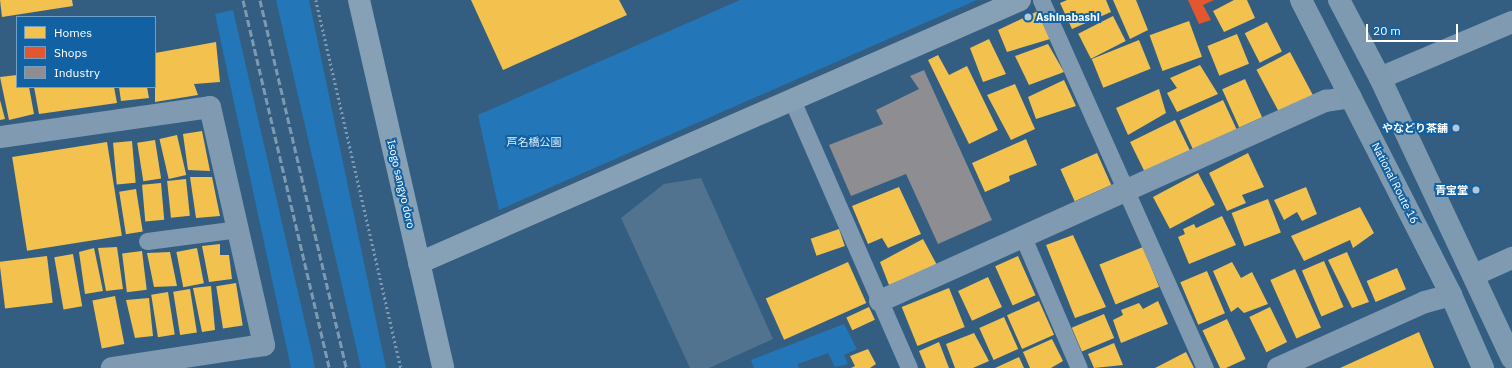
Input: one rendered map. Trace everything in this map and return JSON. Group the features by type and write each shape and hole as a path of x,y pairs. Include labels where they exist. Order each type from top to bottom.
{"highway":[{"name":"National Route 16","path":"1301,0 1451,295 1483,368"},
{"path":"1339,0 1380,78 1474,275 1512,359"}],"street":[{"name":"Isogo sangyo doro","path":"359,0 443,368"},
{"path":"419,263 1020,0"},
{"path":"1380,78 1512,22"},
{"path":"880,301 1326,101 1351,97"},
{"path":"0,137 210,108 264,345 112,368"},
{"path":"1474,275 1512,258"},
{"path":"1278,368 1425,302 1451,295"}],"lane":[{"path":"1041,0 1127,190 1205,368"},
{"path":"792,100 909,368"},
{"path":"147,240 238,229"},
{"path":"1023,237 1080,368"}],"path":[{"path":"316,0 401,368"}],"green space":[{"path":"276,0 309,0 386,368 361,368"},
{"name":"芦名橋公園","path":"740,0 977,0 499,210 478,115"},
{"path":"233,10 315,368 291,368 215,14"},
{"path":"844,324 857,349 844,355 848,364 835,367 828,353 798,364 799,368 754,368 751,360"}],"building: Homes":[{"path":"0,0 72,0 73,6 2,17"},
{"path":"471,0 619,0 627,15 503,70"},
{"path":"1067,0 1106,0 1111,12 1072,29 1060,3"},
{"path":"1113,0 1136,0 1148,30 1130,39"},
{"path":"1234,0 1247,0 1255,18 1224,32 1213,11"},
{"path":"1038,11 1050,39 1007,52 998,30"},
{"path":"1113,16 1126,41 1091,59 1078,34"},
{"path":"1189,21 1202,57 1163,71 1150,35"},
{"path":"1267,22 1282,51 1260,63 1245,33"},
{"path":"1237,34 1249,64 1219,76 1207,46"},
{"path":"989,39 1006,74 983,82 970,48"},
{"path":"1139,40 1151,69 1103,88 1092,59"},
{"path":"216,42 220,82 194,84 198,95 155,102 156,53"},
{"path":"1048,44 1064,72 1029,85 1015,56"},
{"path":"1290,52 1314,97 1280,115 1256,70"},
{"path":"938,55 949,75 967,66 998,130 969,144 928,60"},
{"path":"1200,65 1218,94 1177,112 1167,93 1177,88 1170,78"},
{"path":"16,75 16,88 29,88 34,114 9,120 0,77"},
{"path":"1245,79 1262,117 1239,128 1222,89"},
{"path":"1064,80 1076,106 1036,119 1028,97"},
{"path":"1015,84 1035,129 1011,140 987,95"},
{"path":"34,88 114,88 117,103 39,114"},
{"path":"119,88 147,88 149,98 121,101"},
{"path":"1159,89 1166,113 1128,135 1116,108"},
{"path":"0,100 5,119 0,120"},
{"path":"1223,100 1237,130 1193,150 1179,120"},
{"path":"1175,120 1190,151 1145,172 1130,142"},
{"path":"202,131 210,171 188,170 183,134"},
{"path":"177,135 186,175 169,179 159,139"},
{"path":"1026,139 1037,165 1009,176 1010,181 985,192 972,163"},
{"path":"155,140 161,179 143,181 137,143"},
{"path":"132,141 136,183 117,184 113,143"},
{"path":"107,142 122,236 27,251 12,157"},
{"path":"1097,153 1111,185 1075,201 1060,169"},
{"path":"1248,153 1264,187 1242,195 1246,203 1227,211 1209,173"},
{"path":"1198,173 1215,205 1170,229 1153,197"},
{"path":"190,177 212,177 220,216 196,218"},
{"path":"186,179 190,216 171,218 167,181"},
{"path":"161,183 164,220 145,222 142,185"},
{"path":"899,187 921,234 888,248 882,238 868,244 852,206"},
{"path":"1306,187 1317,214 1302,221 1297,212 1284,220 1274,200"},
{"path":"136,189 143,231 126,234 119,192"},
{"path":"1268,199 1281,233 1244,247 1232,213"},
{"path":"1360,207 1374,233 1353,248 1350,240 1304,261 1291,236"},
{"path":"1222,216 1236,245 1189,264 1178,237 1185,234 1183,229 1194,224 1196,228"},
{"path":"839,229 845,246 816,256 811,239"},
{"path":"1073,235 1106,307 1075,318 1046,245"},
{"path":"923,239 937,265 889,285 880,262"},
{"path":"220,244 220,255 229,255 232,279 209,282 202,246"},
{"path":"117,247 123,289 106,291 98,248"},
{"path":"1143,247 1159,287 1116,304 1099,265"},
{"path":"94,248 103,291 85,294 79,252"},
{"path":"197,248 204,283 183,287 176,252"},
{"path":"142,251 147,290 127,292 122,253"},
{"path":"170,252 177,286 154,287 147,253"},
{"path":"1347,252 1369,302 1352,308 1328,260"},
{"path":"73,254 82,306 63,309 54,257"},
{"path":"47,256 53,303 5,308 0,262"},
{"path":"1018,256 1035,295 1013,305 995,266"},
{"path":"1324,261 1344,307 1321,316 1302,270"},
{"path":"848,262 866,303 784,340 766,299"},
{"path":"1232,262 1241,278 1252,272 1268,304 1244,313 1238,307 1231,312 1213,271"},
{"path":"1397,268 1406,289 1376,302 1367,281"},
{"path":"1295,269 1321,327 1296,338 1270,280"},
{"path":"1207,271 1225,313 1198,325 1180,282"},
{"path":"988,277 1002,307 972,321 958,291"},
{"path":"236,283 243,325 223,329 216,286"},
{"path":"211,286 215,330 202,332 193,288"},
{"path":"949,288 965,327 917,346 902,307"},
{"path":"190,289 197,332 180,335 173,292"},
{"path":"168,292 175,334 158,337 151,295"},
{"path":"115,296 124,344 102,348 92,300"},
{"path":"149,298 153,336 135,338 126,300"},
{"path":"1039,301 1054,335 1022,349 1007,315"},
{"path":"1158,301 1168,324 1121,343 1113,320 1123,315 1121,310 1139,303 1143,309"},
{"path":"869,307 875,320 852,330 846,318"},
{"path":"1270,307 1287,342 1266,352 1249,317"},
{"path":"1104,314 1114,338 1082,352 1072,328"},
{"path":"1004,317 1018,349 994,360 979,328"},
{"path":"1227,319 1246,359 1226,368 1220,368 1203,330"},
{"path":"1419,332 1434,368 1340,368"},
{"path":"974,333 989,361 973,368 955,368 946,344"},
{"path":"1052,339 1063,361 1051,368 1030,368 1023,352"},
{"path":"939,342 949,368 926,368 919,351"},
{"path":"1114,343 1123,365 1094,368 1088,354"},
{"path":"868,349 876,364 870,368 851,368 855,366 850,356"},
{"path":"1186,352 1194,368 1155,368"},
{"path":"1019,357 1024,368 995,368"}],"building: Shops":[{"path":"1188,0 1214,0 1203,5 1211,20 1199,24"}],"building: Industry":[{"path":"924,70 992,220 938,244 906,174 851,196 829,145 883,124 876,110 919,89 910,76"}],"building: Other":[{"path":"701,178 773,339 709,368 690,368 621,218 664,184"}],"railway":[{"path":"243,0 329,368"},
{"path":"260,0 346,368"}],"place":[{"name":"Ashinabashi","path":"1028,17"},
{"name":"やなどり茶舗","path":"1456,128"},
{"name":"青宝堂","path":"1476,190"}]}
